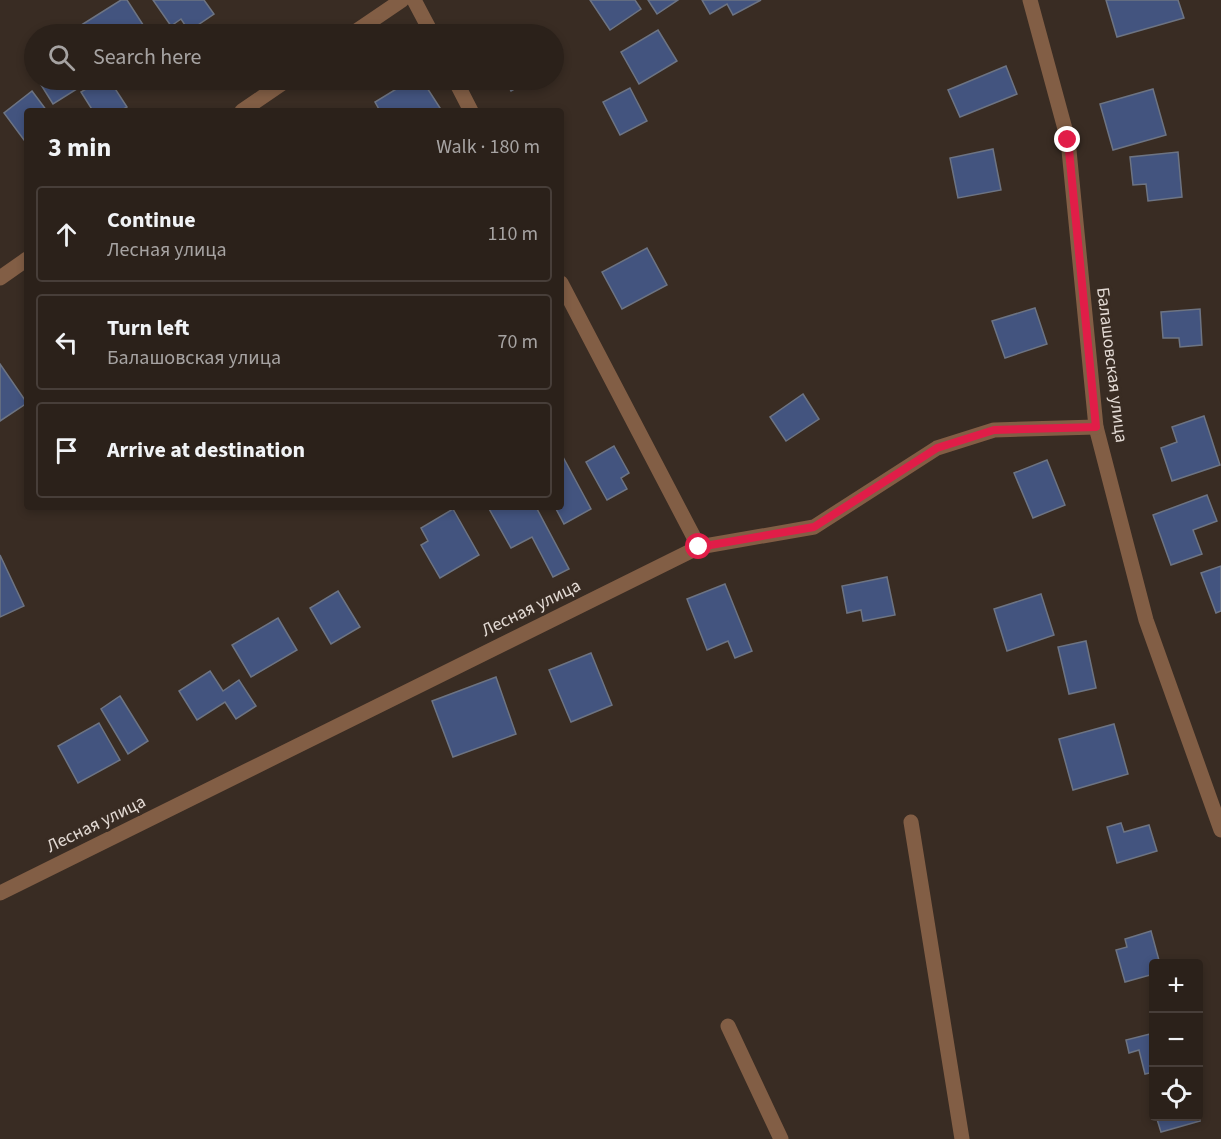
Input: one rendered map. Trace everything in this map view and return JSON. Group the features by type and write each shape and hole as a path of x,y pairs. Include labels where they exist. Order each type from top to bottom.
{"street":[{"path":"367,24 402,0"},
{"path":"414,0 427,24"},
{"name":"Балашовская улица","path":"1030,0 1068,140 1096,427 1146,620 1221,830"},
{"path":"246,108 272,90"},
{"path":"460,90 469,108"},
{"path":"0,278 24,262"},
{"path":"564,289 699,547"},
{"name":"Лесная улица","path":"0,893 699,547 814,527 937,448 994,430 1096,427"},
{"path":"911,822 962,1139"},
{"path":"728,1026 781,1139"}],"building":[{"path":"121,0 127,0 143,24 83,24"},
{"path":"153,0 204,0 214,14 199,24 184,24 181,19 170,24"},
{"path":"590,0 635,0 641,9 610,30"},
{"path":"648,0 678,0 657,14"},
{"path":"702,0 761,0 733,15 727,4 710,14"},
{"path":"1106,0 1178,0 1184,18 1117,37"},
{"path":"658,30 677,61 639,84 621,52"},
{"path":"1006,66 1017,94 960,117 948,90"},
{"path":"630,88 647,121 620,135 603,102"},
{"path":"1153,89 1166,135 1113,150 1100,104"},
{"path":"44,90 75,90 53,104"},
{"path":"84,90 116,90 127,107 91,108 81,92"},
{"path":"395,90 428,90 440,108 378,108 375,102"},
{"path":"32,91 45,108 24,108 24,140 4,113"},
{"path":"993,149 1001,190 958,198 950,158"},
{"path":"1178,152 1182,197 1148,201 1146,184 1133,185 1130,157"},
{"path":"647,248 667,285 622,309 602,272"},
{"path":"1035,308 1047,344 1005,358 992,321"},
{"path":"1200,309 1202,345 1180,347 1179,338 1163,338 1161,312"},
{"path":"0,364 24,399 24,405 0,421"},
{"path":"803,394 819,419 786,441 770,417"},
{"path":"1204,416 1220,465 1172,481 1161,448 1177,442 1172,427"},
{"path":"614,446 629,473 621,478 627,489 607,500 586,462"},
{"path":"564,459 591,509 564,524 557,510 564,510"},
{"path":"1047,460 1065,505 1033,518 1014,473"},
{"path":"1207,495 1217,521 1193,530 1202,554 1171,565 1153,515"},
{"path":"454,510 479,555 440,578 421,545 428,541 421,528"},
{"path":"490,510 538,510 569,569 553,577 532,537 511,548"},
{"path":"0,555 24,606 0,617"},
{"path":"1221,566 1221,611 1216,613 1201,573"},
{"path":"887,577 895,615 863,621 861,610 847,613 842,586"},
{"path":"725,584 752,651 735,658 728,641 707,650 687,599"},
{"path":"338,591 360,627 331,644 310,608"},
{"path":"1041,594 1054,635 1007,651 994,609"},
{"path":"278,618 297,650 251,677 232,645"},
{"path":"1086,641 1096,688 1069,694 1058,647"},
{"path":"591,653 612,705 571,722 549,670"},
{"path":"210,671 223,691 239,680 256,706 236,719 225,702 197,720 179,691"},
{"path":"496,677 516,734 453,757 432,701"},
{"path":"120,696 148,741 128,754 101,709"},
{"path":"99,723 120,760 78,783 58,746"},
{"path":"1114,724 1128,774 1073,790 1059,739"},
{"path":"1121,823 1124,832 1149,825 1157,851 1117,863 1107,827"},
{"path":"1151,931 1159,959 1149,959 1149,975 1125,982 1116,950 1127,947 1125,939"},
{"path":"1149,1034 1149,1073 1145,1074 1139,1050 1129,1053 1126,1040"},
{"path":"1158,1121 1200,1121 1161,1132"}],"route":[{"path":"699,547 814,527 937,448 994,430 1096,427 1068,140"}]}
